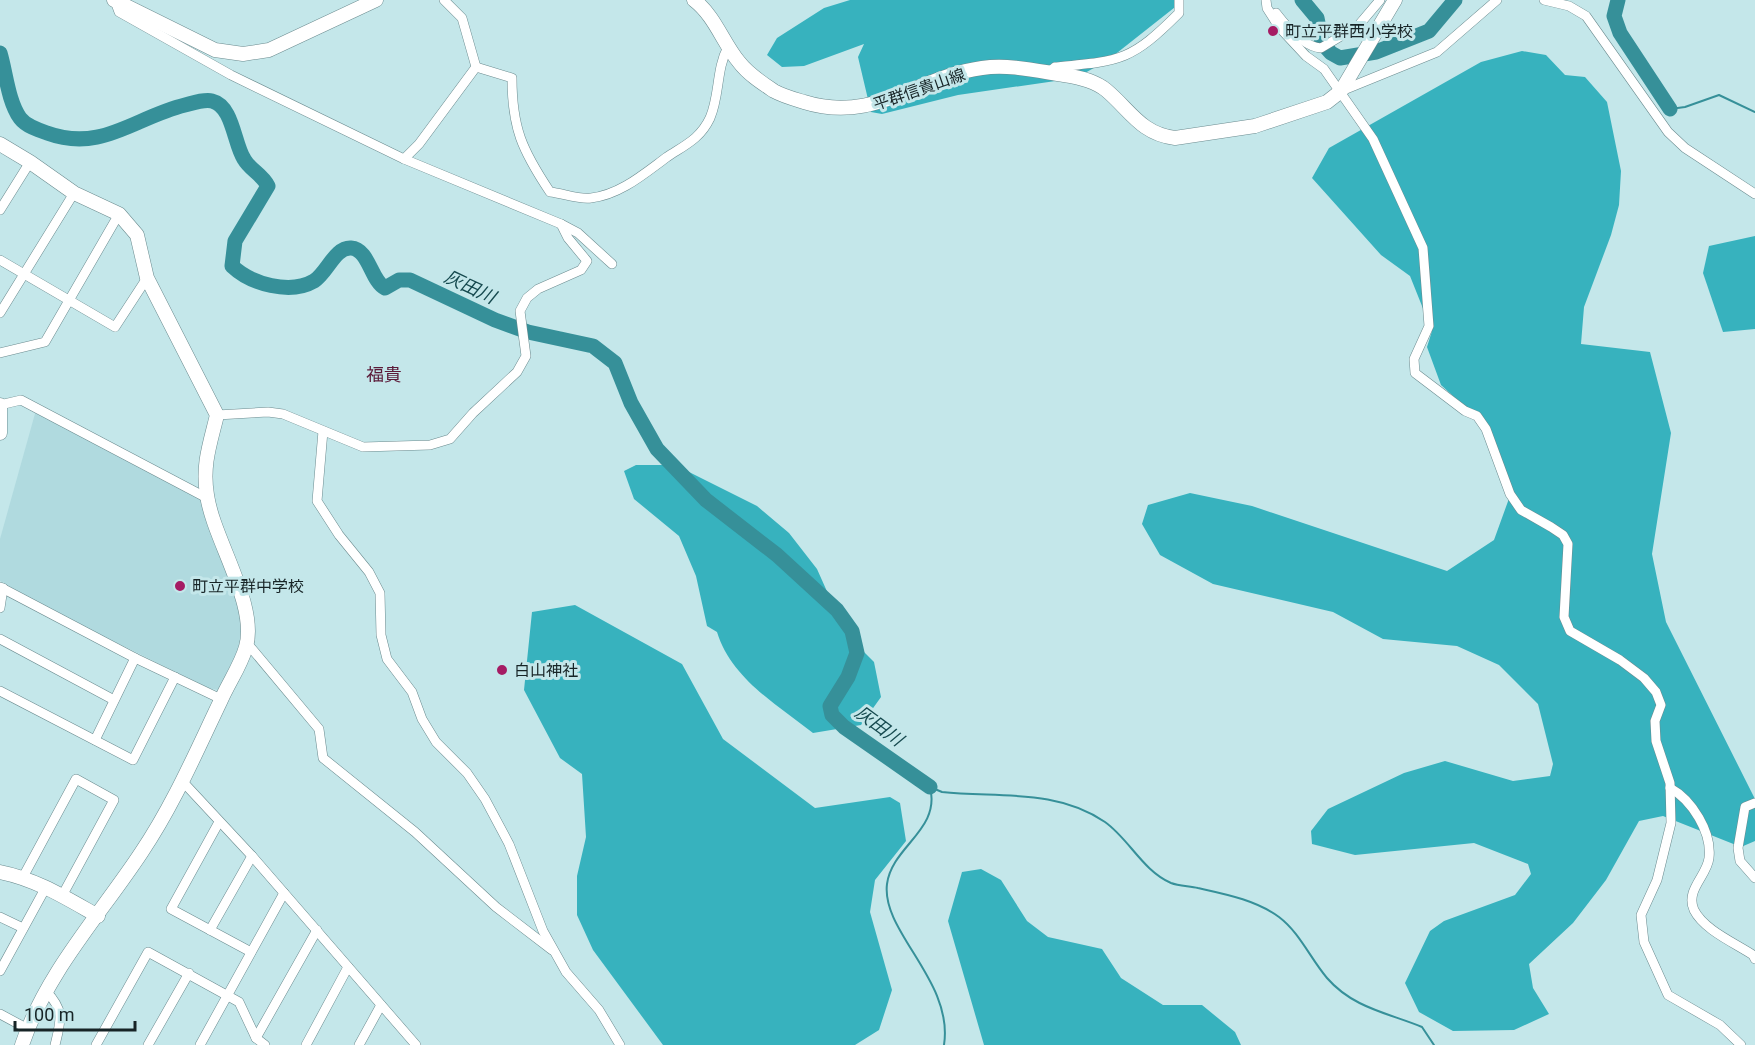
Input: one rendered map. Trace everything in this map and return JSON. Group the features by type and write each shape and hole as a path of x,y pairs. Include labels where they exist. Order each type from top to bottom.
{"street":[{"path":"114,0 215,50 243,54 269,50 376,0"},
{"path":"114,0 119,12 187,51 404,159 578,233 612,264"},
{"path":"444,0 462,18 476,67"},
{"name":"平群信貴山線","path":"694,0 715,24 740,64 776,92 813,105 834,108 867,107 909,93 942,77 985,67 1047,73 1088,81 1106,90 1140,125 1162,136 1175,138 1255,126 1327,102 1341,91 1395,0"},
{"path":"1047,73 1055,67 1125,57 1149,42 1179,13 1179,0"},
{"path":"1266,0 1303,41 1314,48 1325,46 1358,26 1380,0"},
{"path":"1266,0 1267,8 1279,27 1306,56 1324,69 1373,139 1423,248 1429,326 1414,359 1415,373 1465,411 1478,416 1486,429 1510,494 1521,510 1563,535 1568,544 1564,617 1570,631 1620,660 1644,678 1656,692 1661,705 1655,721 1656,741 1671,788 1671,823 1657,880 1641,915 1644,942 1668,994 1720,1025 1741,1045"},
{"path":"1341,91 1437,52 1497,0"},
{"path":"1544,0 1569,6 1586,16 1668,132 1685,148 1755,194"},
{"path":"476,67 512,78 512,113 525,150 550,192 590,198 630,185 667,157 685,148 702,133 711,116 722,58 728,47"},
{"path":"404,159 419,144 476,67"},
{"path":"0,144 74,193 119,214 137,235 147,278 217,415 204,466 207,498 249,625 247,643 184,783 143,851 60,966 22,1045"},
{"path":"0,210 30,162"},
{"path":"0,314 74,193"},
{"path":"0,353 45,342 119,214"},
{"path":"217,415 268,412 283,414 363,447 430,445 450,439 473,413 517,372 522,364 527,347 520,311 527,298 538,290 581,270 587,261 568,238 561,224"},
{"path":"0,260 115,327 147,278"},
{"path":"0,433 0,405 21,400 207,498"},
{"path":"322,431 316,501 339,535 369,572 380,593 381,635 387,659 412,692 422,719 436,742 467,773 485,799 509,844 543,931 566,972 599,1010 620,1045"},
{"path":"0,608 2,587 135,658 221,699"},
{"path":"0,639 114,700"},
{"path":"247,643 319,729 323,758 415,832 496,907 556,953"},
{"path":"95,740 135,658"},
{"path":"0,691 133,760 174,677"},
{"path":"23,877 76,779 114,800 62,896"},
{"path":"184,783 252,856 413,1043"},
{"path":"1671,788 1691,804 1706,837 1709,859 1693,891 1692,902 1695,912 1705,922 1754,956"},
{"path":"1755,803 1745,807 1738,848 1740,861 1755,878"},
{"path":"219,822 171,909 251,952"},
{"path":"210,930 252,856"},
{"path":"0,872 23,877 46,887 98,916"},
{"path":"0,971 46,887"},
{"path":"200,1045 284,893"},
{"path":"0,917 23,928"},
{"path":"256,1038 317,930"},
{"path":"96,1045 148,952 240,1002 256,1038 265,1045"},
{"path":"306,1045 348,967"},
{"path":"148,1045 189,973"},
{"path":"46,991 57,1003 60,1011 56,1045"},
{"path":"359,1045 381,1005"},
{"path":"0,1014 28,1029"}],"shaded area":[{"path":"850,0 1184,0 1108,60 1076,78 958,95 882,114 871,112 858,57 864,44 804,66 782,67 767,55 777,38 824,8"},
{"path":"1522,51 1546,55 1565,75 1585,77 1607,102 1621,171 1619,205 1611,235 1584,307 1581,344 1650,352 1671,433 1652,554 1666,622 1755,799 1755,841 1741,847 1663,816 1639,821 1606,880 1573,923 1529,964 1533,988 1549,1014 1514,1030 1453,1031 1419,1012 1405,983 1430,931 1444,921 1515,895 1531,874 1528,864 1474,843 1355,855 1312,844 1311,831 1328,809 1404,773 1445,761 1513,781 1550,776 1553,764 1538,704 1499,665 1457,646 1383,639 1333,612 1213,584 1160,555 1142,524 1148,505 1190,493 1252,506 1447,571 1494,540 1511,493 1487,427 1441,385 1427,347 1432,331 1410,276 1381,255 1312,178 1329,148 1481,62"},
{"path":"1755,236 1755,329 1723,332 1703,273 1709,246"},
{"path":"36,410 201,497 247,628 224,683 218,690 208,688 49,609 0,581 0,539"},
{"path":"636,465 675,465 757,506 789,533 817,569 846,634 874,662 881,697 861,725 813,733 770,701 744,677 724,648 717,632 707,626 696,576 679,536 634,499 624,471"},
{"path":"575,605 682,664 723,739 815,808 890,797 900,803 906,841 875,880 870,912 892,990 879,1030 855,1045 663,1045 593,950 577,915 577,876 586,837 582,774 560,758 524,690 532,612"},
{"path":"981,869 1001,880 1027,921 1048,937 1102,949 1121,978 1163,1005 1202,1005 1235,1032 1241,1045 984,1045 948,921 962,872"}],"waterway":[{"path":"1302,0 1317,18 1322,43 1331,53 1340,58 1376,52 1429,31 1455,0"},
{"path":"1618,0 1614,16 1620,33 1670,109"},
{"name":"灰田川","path":"0,53 10,95 20,118 36,129 67,138 85,139 102,136 167,110 198,102 212,101 219,104 229,118 244,159 268,186 235,241 232,266 249,278 271,286 304,285 319,277 340,252 351,248 362,254 376,279 385,288 399,280 410,280 495,320 528,332 593,346 615,363 631,403 657,449 706,500 777,555 837,610 852,631 857,653 848,677 830,706 832,715 844,727 930,787"},
{"path":"1670,109 1685,107 1719,95 1755,112"},
{"path":"930,787 942,792 1046,799 1086,811 1114,829 1144,863 1161,878 1174,884 1240,898 1279,917 1293,930 1327,978 1337,988 1360,1003 1422,1027 1434,1045"},
{"path":"930,787 932,802 929,815 923,827 897,859 887,884 888,902 895,920 929,979 938,1000 944,1022 944,1045"}],"place":[{"name":"町立平群西小学校","path":"1273,31"},
{"name":"町立平群中学校","path":"180,586"},
{"name":"白山神社","path":"502,670"}],"district":[{"name":"福貴","path":"384,375"}]}
